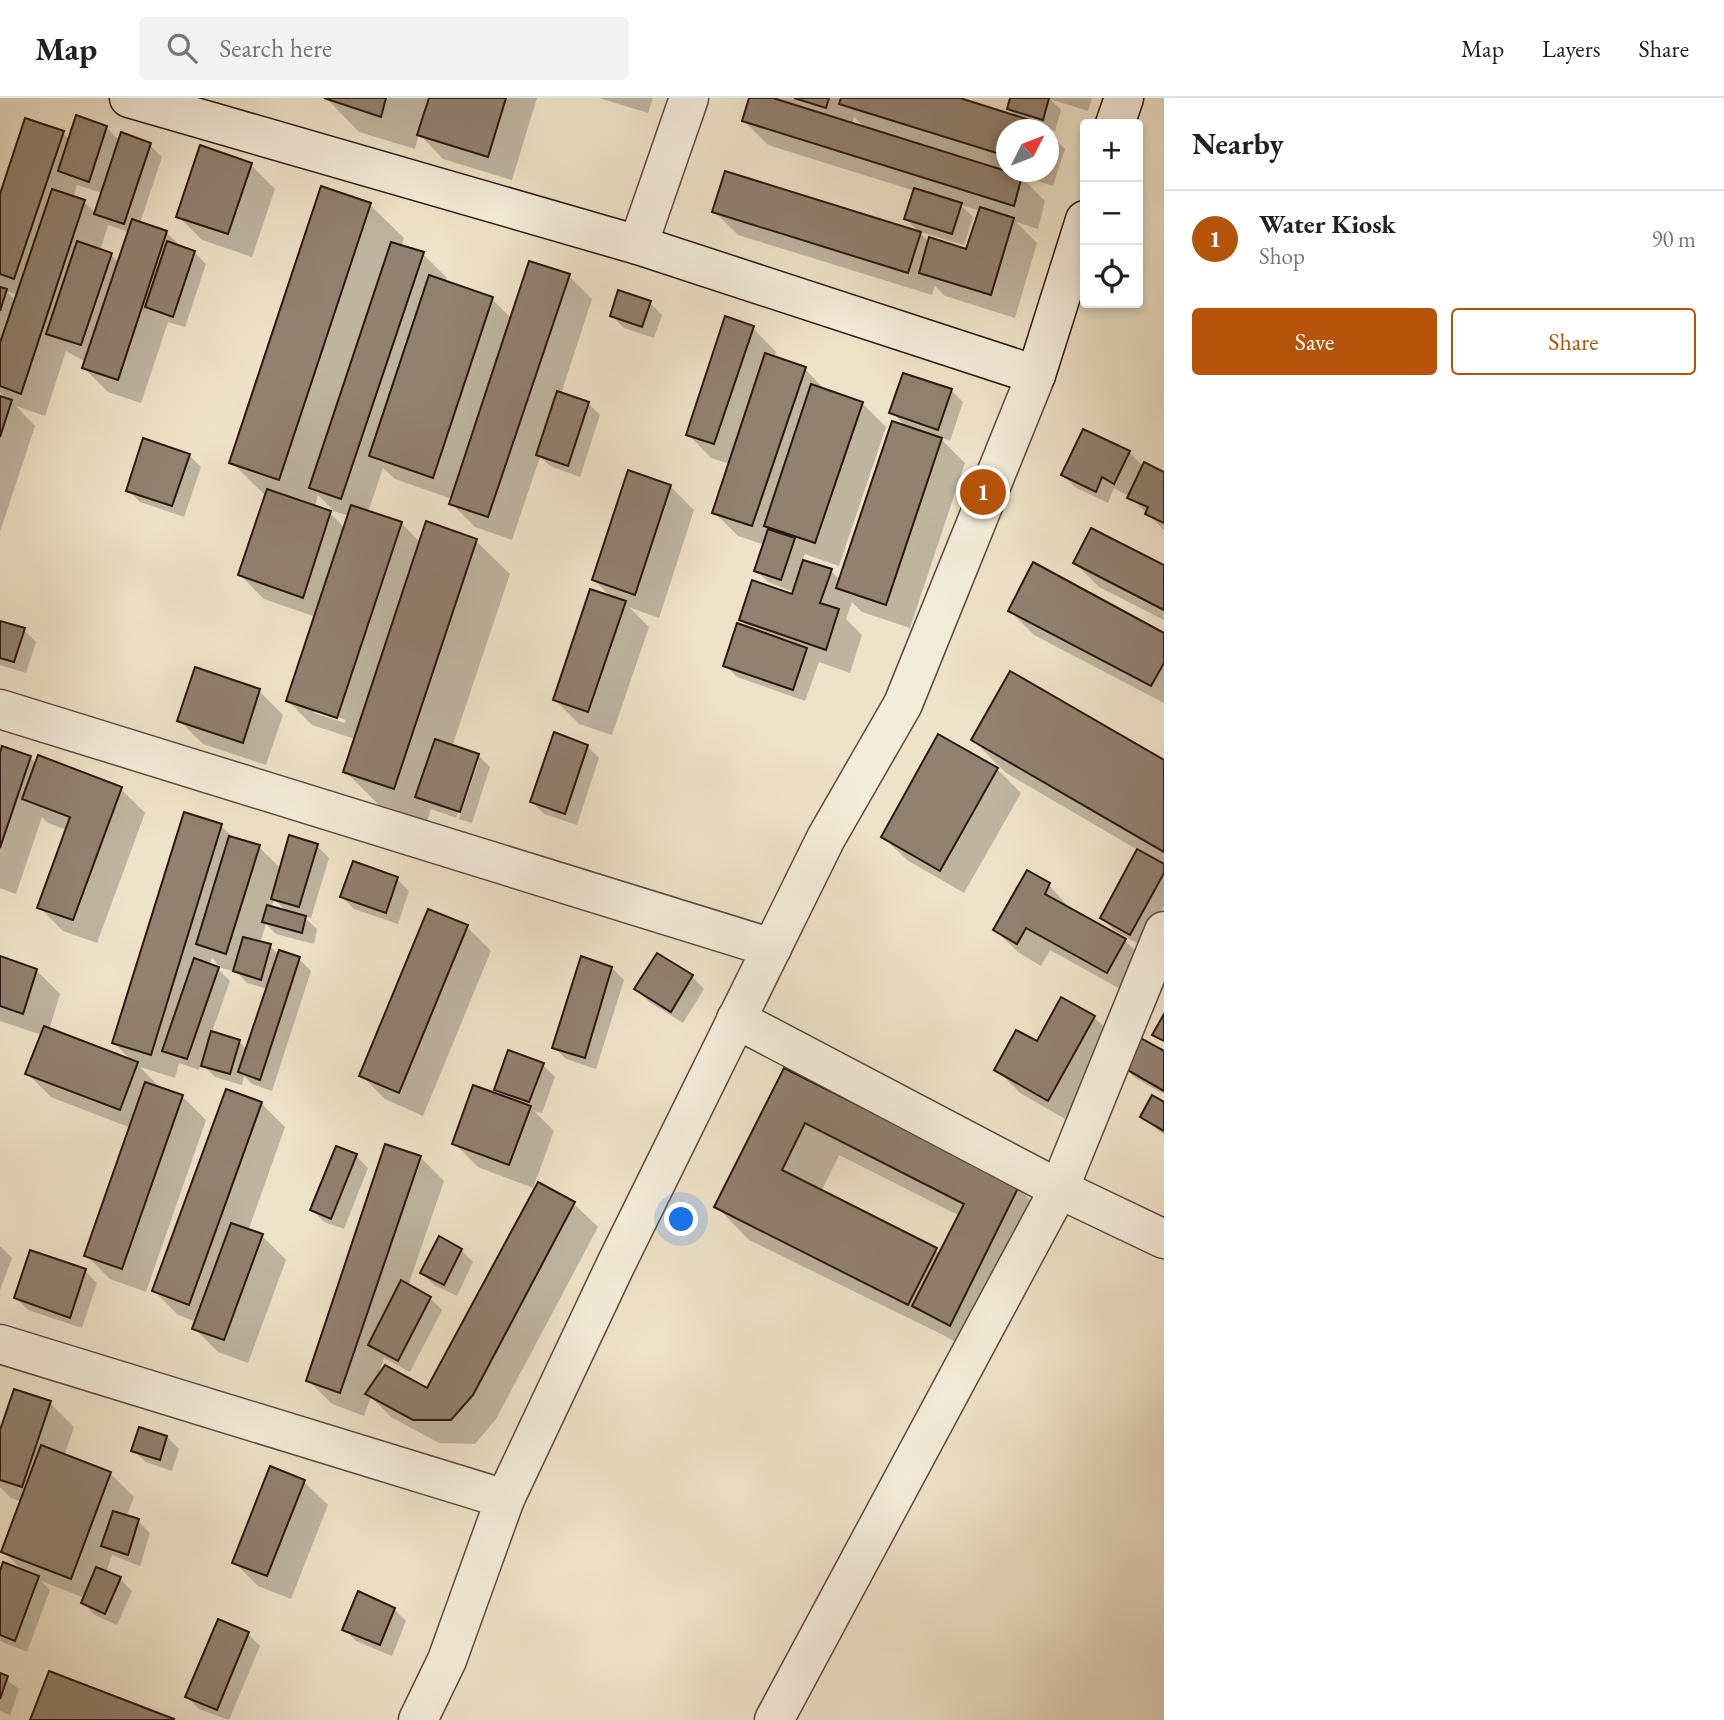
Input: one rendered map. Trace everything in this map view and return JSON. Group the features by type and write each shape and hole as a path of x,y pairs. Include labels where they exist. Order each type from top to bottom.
{"street":[{"path":"129,98 638,245 1036,375"},
{"path":"638,245 690,98"},
{"path":"1117,119 1124,98"},
{"path":"418,1720 447,1660 505,1499 826,838 903,704 1036,375 1080,236"},
{"path":"0,709 772,948"},
{"path":"774,1720 1059,1189 1164,931"},
{"path":"736,1019 1059,1189 1164,1240"},
{"path":"0,1344 505,1499"}],"building":[{"path":"324,98 386,98 381,117"},
{"path":"429,98 506,98 488,157 417,135"},
{"path":"749,98 773,98 996,168 996,182 1020,182 1014,206 742,121"},
{"path":"794,98 829,98 826,108"},
{"path":"841,98 960,98 1026,119 996,119 996,153 839,104"},
{"path":"1010,98 1049,98 1043,119 1007,109"},
{"path":"76,115 107,126 89,182 58,171"},
{"path":"25,118 64,131 14,279 0,274 0,194"},
{"path":"121,132 151,143 124,224 94,214"},
{"path":"200,145 252,163 228,234 176,217"},
{"path":"725,171 921,232 908,273 712,212"},
{"path":"321,186 371,203 279,480 229,463"},
{"path":"914,188 962,203 952,234 904,219"},
{"path":"52,189 85,200 21,394 0,386 0,343"},
{"path":"980,207 1014,218 991,295 919,273 929,237 966,249"},
{"path":"132,219 167,231 118,380 82,368"},
{"path":"77,241 112,253 81,345 46,334"},
{"path":"167,241 195,251 173,317 145,307"},
{"path":"391,242 424,252 341,499 309,488"},
{"path":"529,261 570,274 488,517 449,504"},
{"path":"429,275 493,297 433,478 369,456"},
{"path":"0,287 7,289 0,311"},
{"path":"618,290 651,301 642,327 610,316"},
{"path":"725,316 754,326 714,444 686,435"},
{"path":"765,353 806,367 752,526 712,513"},
{"path":"903,373 952,389 938,430 889,413"},
{"path":"811,384 863,402 815,543 764,526"},
{"path":"557,391 589,402 568,466 536,455"},
{"path":"0,396 12,400 0,437"},
{"path":"892,421 942,438 886,605 836,588"},
{"path":"1083,429 1130,451 1114,484 1102,477 1096,492 1061,475"},
{"path":"143,438 190,454 172,506 126,491"},
{"path":"1144,462 1164,472 1164,523 1145,514 1148,507 1127,498"},
{"path":"628,470 671,485 635,595 592,580"},
{"path":"267,489 331,511 303,598 238,575"},
{"path":"351,505 402,522 337,718 286,701"},
{"path":"426,521 477,539 394,789 343,772"},
{"path":"1091,528 1164,565 1164,610 1073,563"},
{"path":"768,529 795,538 781,580 754,571"},
{"path":"803,560 832,569 820,603 839,609 826,650 739,620 752,580 792,594"},
{"path":"1033,562 1164,633 1164,663 1151,686 1008,611"},
{"path":"590,589 626,601 588,712 553,700"},
{"path":"0,621 25,628 14,662 0,658"},
{"path":"737,623 807,648 793,690 723,666"},
{"path":"195,667 260,689 243,743 177,721"},
{"path":"1010,671 1164,760 1164,852 971,740"},
{"path":"554,732 588,745 565,814 530,802"},
{"path":"938,734 998,768 940,871 881,837"},
{"path":"435,739 479,754 460,812 415,797"},
{"path":"2,746 31,756 0,848 0,753"},
{"path":"38,755 122,787 73,920 37,908 70,817 22,799"},
{"path":"184,812 222,824 151,1055 112,1043"},
{"path":"289,835 318,844 299,907 271,899"},
{"path":"229,836 260,845 226,954 196,944"},
{"path":"1137,849 1164,864 1164,873 1130,935 1100,918"},
{"path":"353,861 398,877 386,913 340,897"},
{"path":"1027,870 1050,883 1045,894 1126,939 1107,973 1026,928 1017,944 993,930"},
{"path":"267,905 306,916 302,933 262,922"},
{"path":"428,909 468,925 399,1093 359,1076"},
{"path":"243,937 271,944 261,980 233,971"},
{"path":"279,950 300,957 260,1080 238,1072"},
{"path":"657,953 693,975 671,1012 634,989"},
{"path":"0,956 37,969 23,1014 0,1006"},
{"path":"581,956 612,967 585,1058 552,1048"},
{"path":"194,958 219,967 187,1059 162,1051"},
{"path":"1061,997 1095,1016 1048,1101 994,1070 1016,1030 1037,1041"},
{"path":"1164,1014 1164,1041 1152,1035"},
{"path":"44,1026 138,1062 120,1110 25,1074"},
{"path":"211,1031 240,1040 230,1074 201,1066"},
{"path":"1137,1036 1164,1051 1164,1091 1121,1066"},
{"path":"508,1050 544,1063 529,1102 494,1090"},
{"path":"784,1068 1019,1186 950,1326 912,1306 964,1204 805,1123 782,1170 937,1248 908,1305 714,1207"},
{"path":"145,1082 183,1095 122,1269 84,1256"},
{"path":"473,1085 531,1106 509,1165 452,1144"},
{"path":"226,1089 262,1102 189,1305 152,1291"},
{"path":"1152,1095 1164,1102 1164,1131 1140,1117"},
{"path":"385,1144 421,1156 340,1393 306,1381"},
{"path":"336,1146 357,1154 331,1219 310,1210"},
{"path":"538,1182 575,1202 473,1395 451,1420 413,1420 365,1394 385,1365 427,1388"},
{"path":"231,1223 263,1234 224,1340 192,1329"},
{"path":"439,1236 462,1249 444,1285 420,1273"},
{"path":"30,1250 86,1269 70,1318 14,1298"},
{"path":"401,1280 431,1297 398,1361 368,1345"},
{"path":"14,1389 51,1401 22,1487 0,1480 0,1430"},
{"path":"139,1427 167,1436 160,1460 131,1451"},
{"path":"41,1445 111,1472 71,1579 1,1552"},
{"path":"270,1466 305,1480 267,1576 232,1563"},
{"path":"113,1511 139,1519 128,1555 101,1546"},
{"path":"3,1562 39,1576 15,1641 0,1635 0,1571"},
{"path":"96,1567 121,1577 105,1614 81,1603"},
{"path":"358,1591 395,1608 380,1645 342,1630"},
{"path":"218,1619 249,1632 217,1710 185,1697"},
{"path":"49,1671 174,1719 30,1720"},
{"path":"0,1673 8,1676 0,1699"}],"place":[{"name":"Water Kiosk","path":"983,492"}]}
